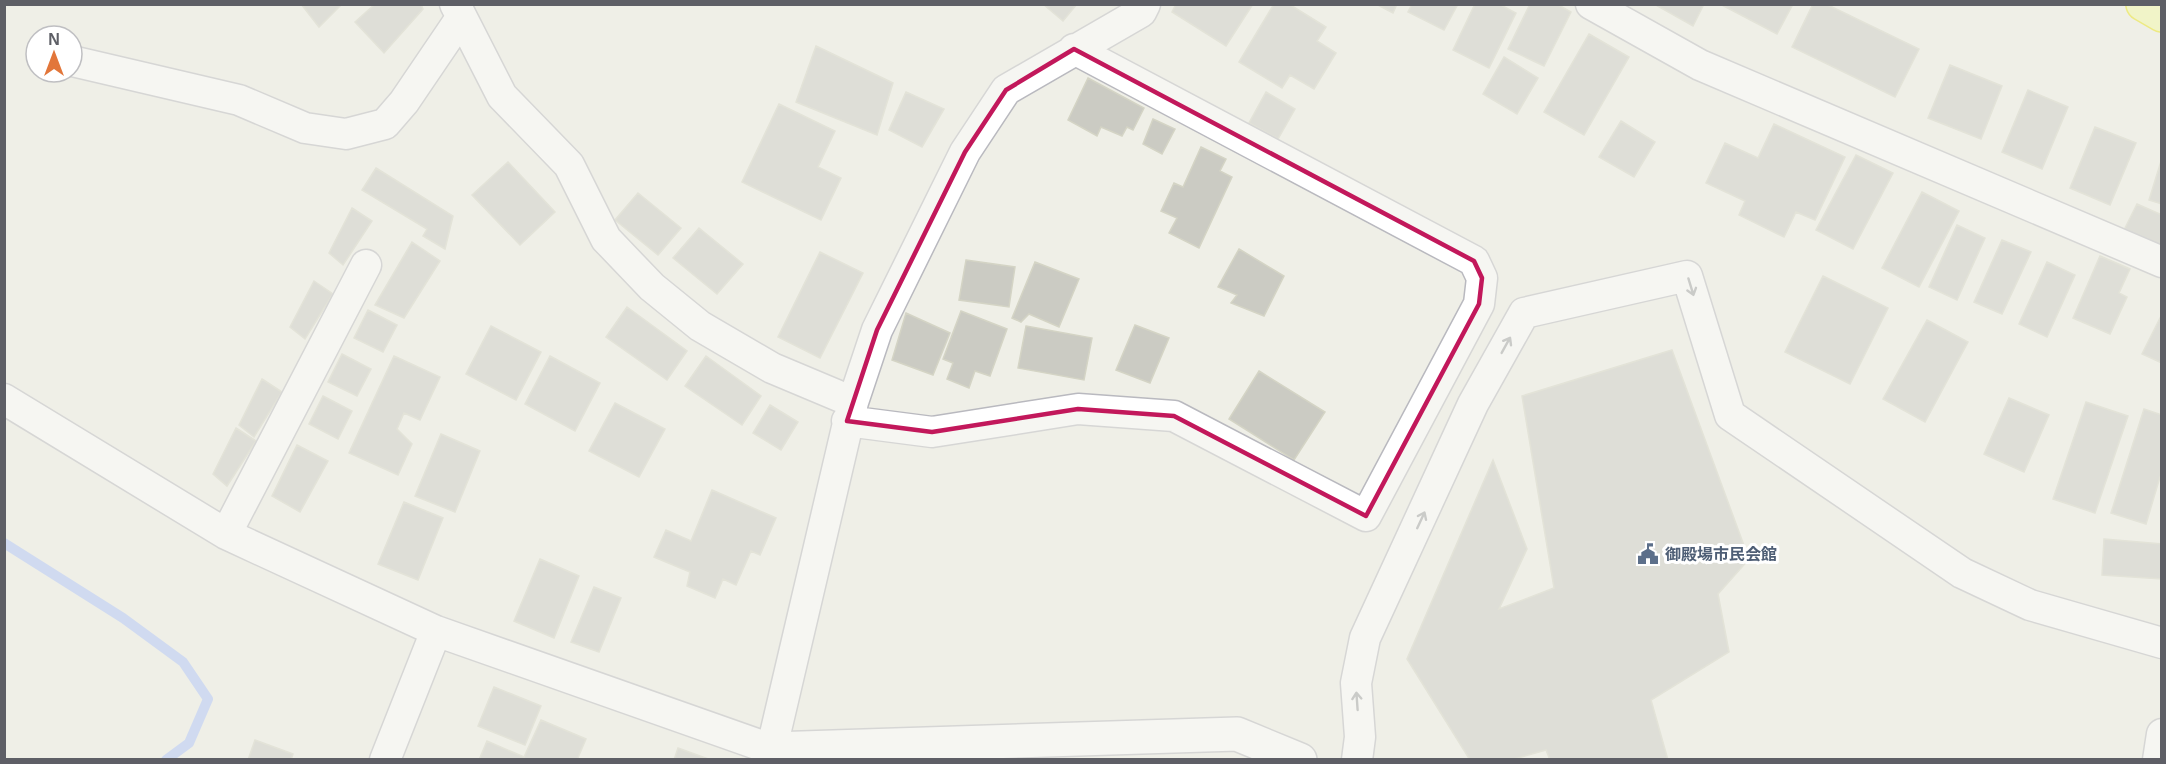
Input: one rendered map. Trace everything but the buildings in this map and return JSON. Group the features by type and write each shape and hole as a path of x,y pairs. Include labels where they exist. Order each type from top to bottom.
{"highway":[{"path":"2143,4 2162,15"}],"street":[{"path":"770,754 850,411 877,330 965,152 1006,90 1141,12 1145,4"},
{"path":"1591,4 1700,64 2162,262"},
{"path":"458,11 502,96 569,165 606,239 652,287 700,326 850,411 932,432 1078,409 1174,416 1366,516 1479,304 1482,278 1474,261 1074,49"},
{"path":"84,64 239,100 304,128 346,134 385,124 404,102 458,11"},
{"path":"226,534 366,265"},
{"path":"1357,759 1360,737 1356,683 1365,638 1473,404 1524,313 1688,276 1730,415 1962,573 2030,604 2162,643"},
{"path":"4,399 226,534 436,631 770,754 1237,734 1300,759"},
{"path":"386,759 436,631"},
{"path":"2158,759 2162,734"}],"highlighted area":[{"path":"1074,49 1474,261 1482,278 1479,304 1366,516 1174,416 1078,409 932,432 847,421 877,330 965,152 1006,90"}],"waterway":[{"path":"4,543 123,618 183,662 208,699 189,743 166,760"}],"place":[{"name":"御殿場市民会館","path":"1648,554"}]}
